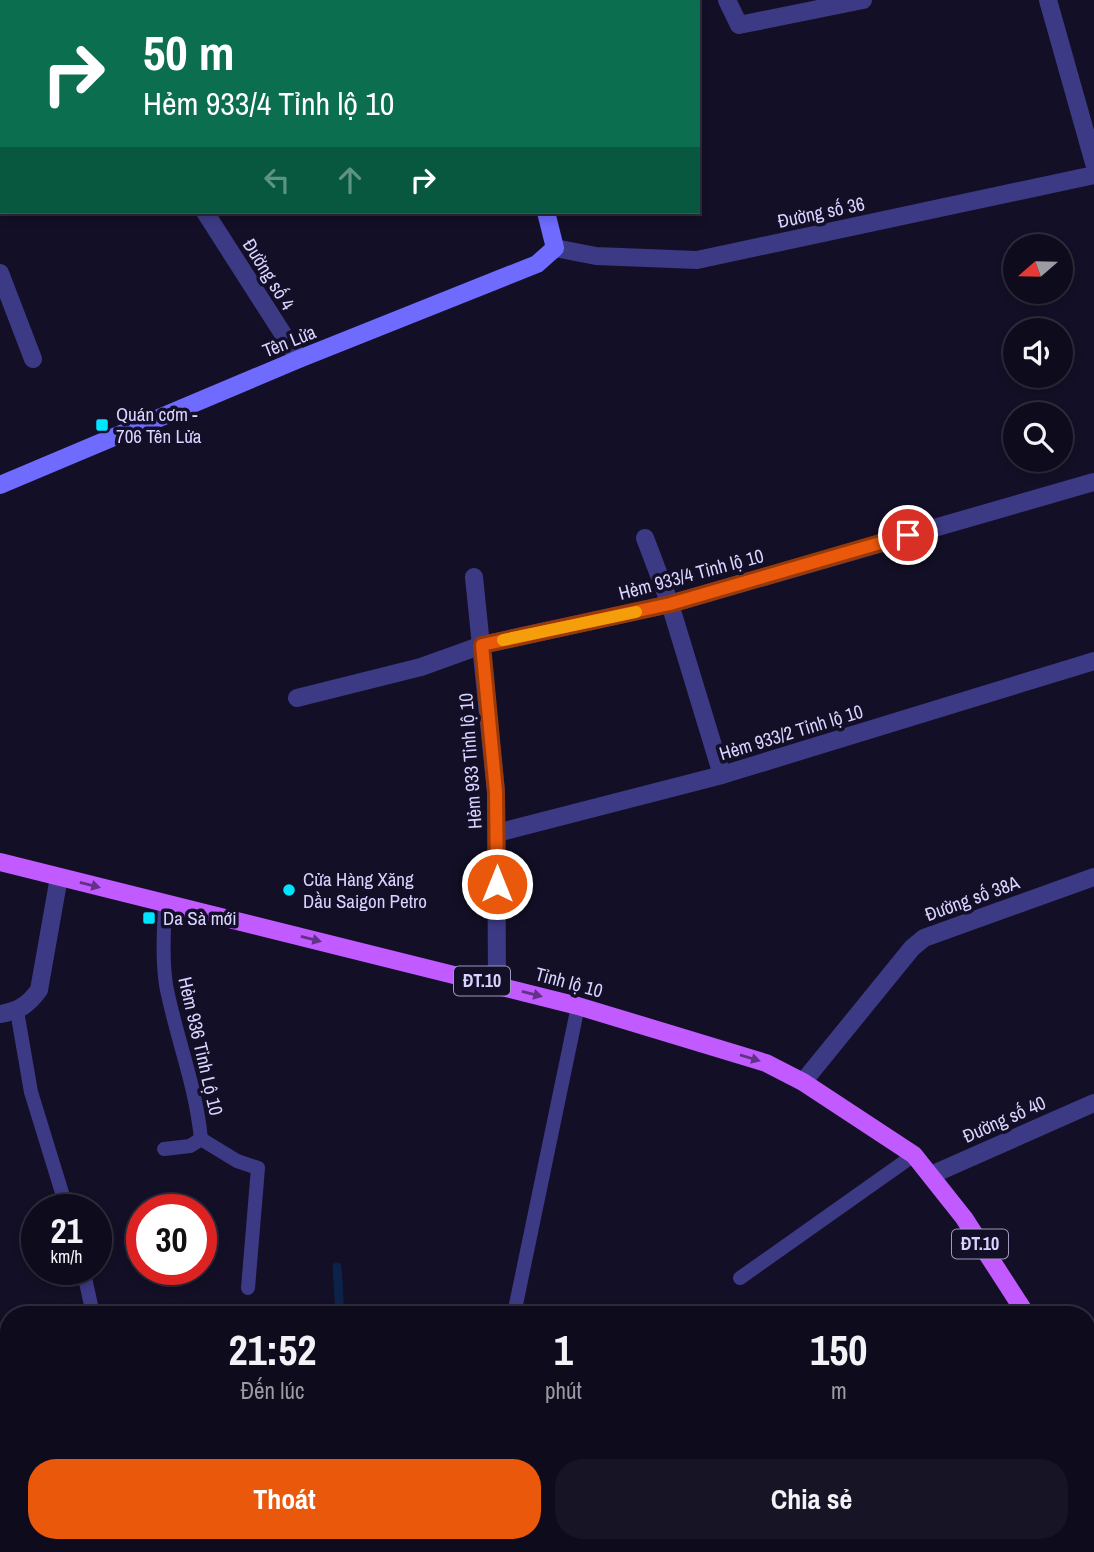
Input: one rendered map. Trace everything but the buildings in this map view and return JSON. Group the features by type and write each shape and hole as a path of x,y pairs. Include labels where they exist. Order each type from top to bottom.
{"main road":[{"name":"Tỉnh lộ 10","path":"0,862 578,1006 766,1063 803,1082 914,1154 932,1175 1021,1306"}],"street":[{"path":"727,0 739,25 863,0"},
{"path":"1048,0 1094,163"},
{"name":"Đường số 36","path":"555,248 596,256 697,260 1094,175"},
{"name":"Đường số 4","path":"206,214 299,359"},
{"path":"546,214 555,248"},
{"name":"Tên Lửa","path":"0,485 299,359 537,264 555,248"},
{"path":"0,273 33,359"},
{"name":"Hẻm 933/4 Tỉnh lộ 10","path":"298,698 421,667 482,645 670,604 1094,482"},
{"path":"645,538 670,604 722,775"},
{"name":"Hẻm 933 Tỉnh lộ 10","path":"474,577 497,833 497,985"},
{"name":"Hẻm 933/2 Tỉnh lộ 10","path":"497,833 722,775 1094,661"},
{"path":"9,1012 30,1003 39,989 59,877"},
{"name":"Đường số 38A","path":"803,1082 912,948 924,938 1094,877"},
{"name":"Đường số 40","path":"932,1175 1094,1103"}],"lane":[{"name":"Hẻm 936 Tỉnh Lộ 10","path":"165,903 163,956 166,985 198,1100 201,1139 237,1161 258,1168 247,1288"},
{"path":"516,1306 578,1006"},
{"path":"9,1012 62,1194"},
{"path":"164,1149 190,1146 201,1139"},
{"path":"740,1279 914,1154"},
{"path":"87,1285 91,1306"}],"waterway":[{"path":"337,1267 339,1306"}],"slow traffic":[{"path":"503,640 636,612"}],"place":[{"name":"Quán cơm - 706 Tên Lửa","path":"102,425"},
{"name":"Cửa Hàng Xăng Dầu Saigon Petro","path":"289,890"},
{"name":"Da Sà mới","path":"149,918"}],"route":[{"path":"497,884 496,792 482,645 670,604 908,535"}]}
